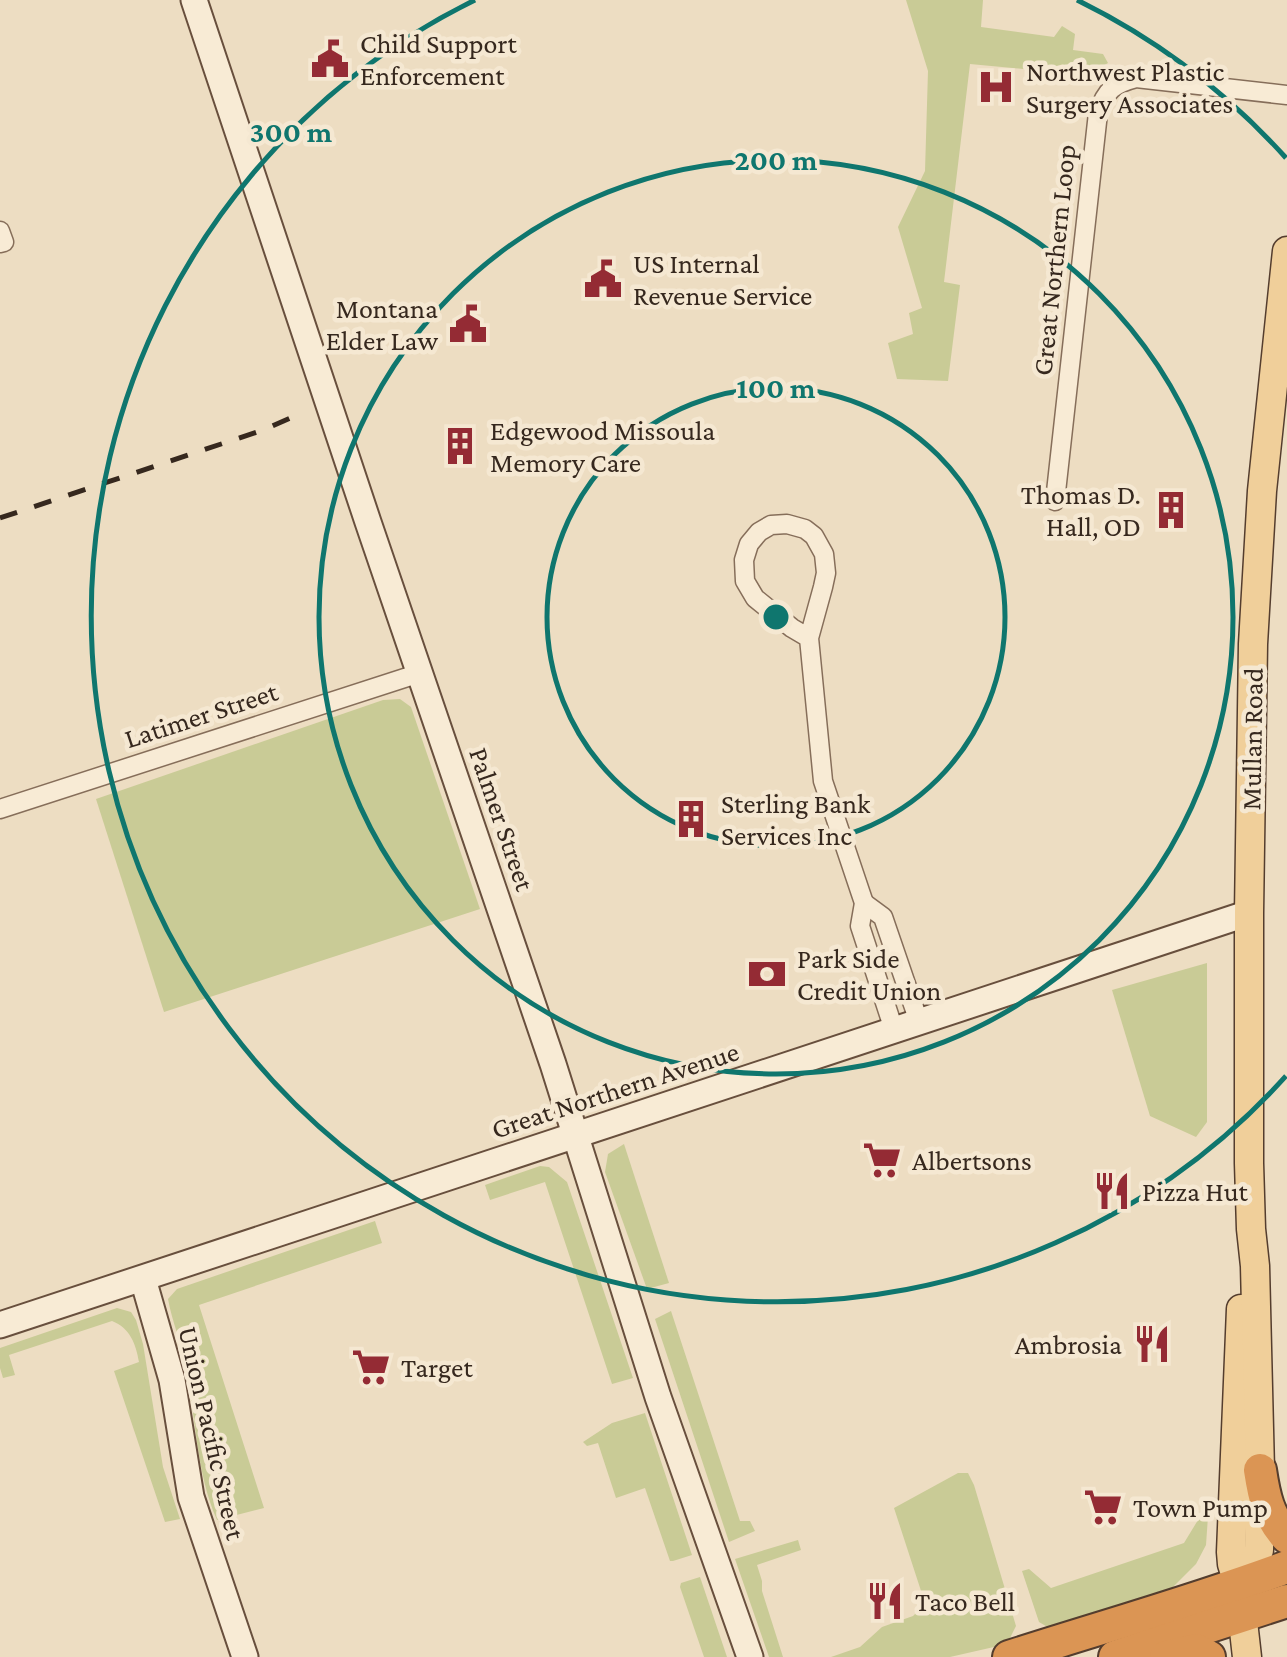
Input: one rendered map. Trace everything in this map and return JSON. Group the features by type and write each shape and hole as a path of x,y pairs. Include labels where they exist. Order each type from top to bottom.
{"highway":[{"path":"1260,1470 1264,1501 1287,1537"},
{"path":"1116,1657 1240,1602 1287,1567"},
{"path":"1009,1657 1194,1598 1287,1601"},
{"path":"1166,1657 1196,1650 1209,1657"}],"main road":[{"name":"Mullan Road","path":"1240,1602 1259,1550 1255,1266 1250,1229 1253,644 1262,491 1287,251"},
{"name":"Mullan Road","path":"1247,1657 1231,1555 1243,1275 1250,1229"}],"street":[{"name":"Palmer Street","path":"194,0 467,808 658,1397 750,1657"},
{"name":"Great Northern Loop","path":"1055,501 1098,113 1103,97 1118,82 1136,78 1287,96"},
{"path":"809,638 755,598 745,581 744,560 749,544 771,525 805,528 824,554 824,587 809,638 823,782 864,903 860,926 894,1030"},
{"name":"Latimer Street","path":"0,810 420,673"},
{"path":"864,903 883,917 919,1022"},
{"name":"Great Northern Avenue","path":"0,1325 1249,914"},
{"name":"Union Pacific Street","path":"143,1279 172,1380 191,1497 244,1657"}],"green space":[{"path":"906,0 983,0 981,27 1054,37 1062,26 1075,34 1073,50 1103,54 1108,63 1094,71 970,64 944,282 960,285 948,381 897,379 888,343 913,334 909,313 922,308 898,227 925,171 928,71"},
{"path":"400,699 411,707 480,909 164,1012 96,799 383,700"},
{"path":"1207,963 1207,1122 1196,1137 1150,1116 1112,990"},
{"path":"624,1144 669,1283 647,1289 605,1172 608,1154"},
{"path":"540,1166 549,1167 567,1182 633,1378 612,1384 545,1182 490,1200 485,1185"},
{"path":"375,1221 382,1243 199,1305 264,1508 217,1520 205,1483 186,1367 168,1299 177,1289"},
{"path":"117,1308 131,1312 136,1320 163,1467 180,1519 165,1522 114,1371 139,1362 128,1332 112,1321 9,1355 15,1375 3,1378 0,1368 0,1348"},
{"path":"671,1311 740,1521 750,1521 755,1531 729,1542 655,1319"},
{"path":"645,1413 692,1555 673,1561 645,1488 616,1498 598,1443 587,1446 583,1442 612,1423"},
{"path":"958,1473 968,1473 974,1485 1016,1626 1007,1644 950,1657 831,1657 860,1647 882,1627 913,1616 920,1609 923,1597 894,1508"},
{"path":"1209,1502 1206,1545 1196,1564 1164,1596 1056,1632 1039,1622 1022,1571 1029,1569 1051,1588 1184,1543"},
{"path":"798,1540 801,1550 757,1565 783,1657 769,1657 735,1559"},
{"path":"700,1577 727,1657 704,1657 680,1587 681,1583"}],"railway":[{"path":"0,518 263,430 304,412"}],"place":[{"name":"Child Support Enforcement","path":"330,59"},
{"name":"Northwest Plastic Surgery Associates","path":"996,87"},
{"name":"US Internal Revenue Service","path":"603,279"},
{"name":"Montana Elder Law","path":"468,324"},
{"name":"Edgewood Missoula Memory Care","path":"460,446"},
{"name":"Thomas D. Hall, OD","path":"1171,510"},
{"name":"Sterling Bank Services Inc","path":"691,819"},
{"name":"Park Side Credit Union","path":"767,974"},
{"name":"Albertsons","path":"882,1160"},
{"name":"Pizza Hut","path":"1112,1191"},
{"name":"Ambrosia","path":"1152,1344"},
{"name":"Target","path":"371,1367"},
{"name":"Town Pump","path":"1103,1507"},
{"name":"Taco Bell","path":"885,1601"}]}
